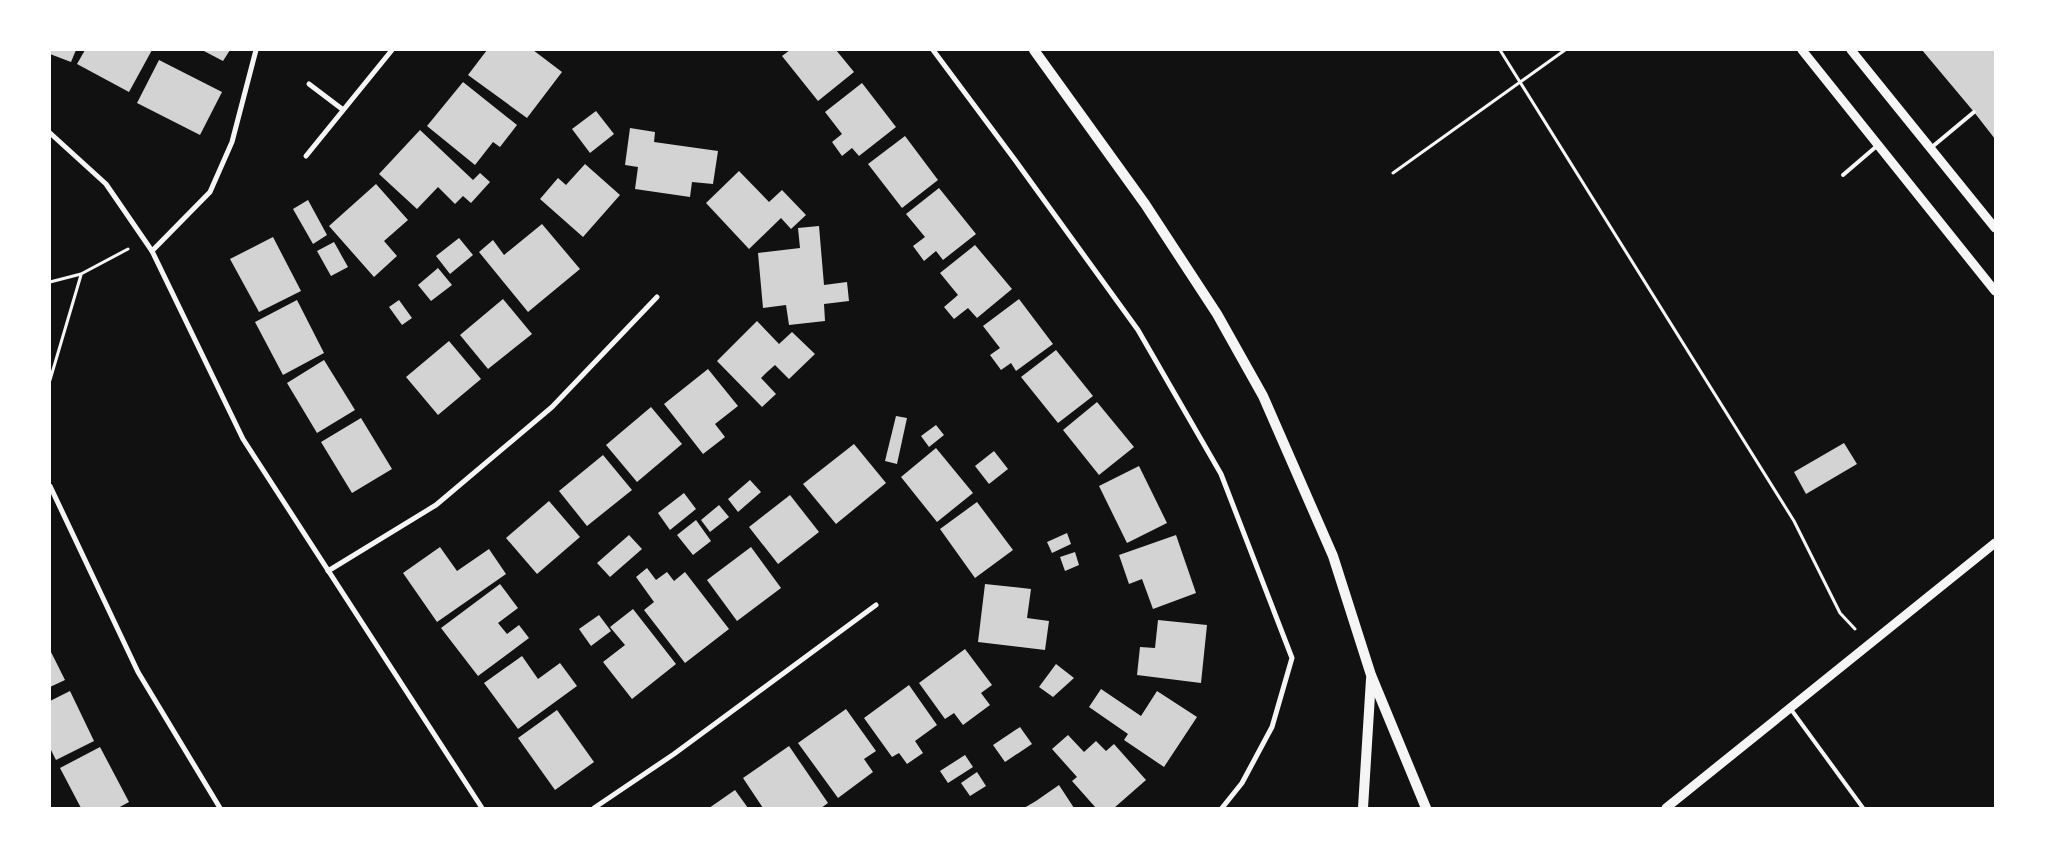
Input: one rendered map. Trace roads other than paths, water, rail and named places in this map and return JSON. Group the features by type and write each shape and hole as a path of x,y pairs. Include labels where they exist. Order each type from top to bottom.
{"main road":[{"path":"1034,50 1165,236 1217,314 1263,396 1333,556 1371,675 1426,808"},
{"path":"1363,808 1371,675"}],"street":[{"path":"152,251 210,192 232,142 256,50"},
{"path":"306,156 342,109 392,50"},
{"path":"933,50 1138,330 1220,474 1292,658 1272,727 1242,783 1222,808"},
{"path":"1802,50 1995,291"},
{"path":"1851,50 1995,228"},
{"path":"309,84 342,109"},
{"path":"50,133 106,184 152,251 243,439 482,808"},
{"path":"328,571 436,505 552,407 657,297"},
{"path":"50,486 138,672 220,808"},
{"path":"1666,808 1995,543"},
{"path":"594,808 674,754 876,605"}],"lane":[{"path":"1930,149 1974,112"},
{"path":"1843,175 1878,145"},
{"path":"1790,708 1863,808"}]}
